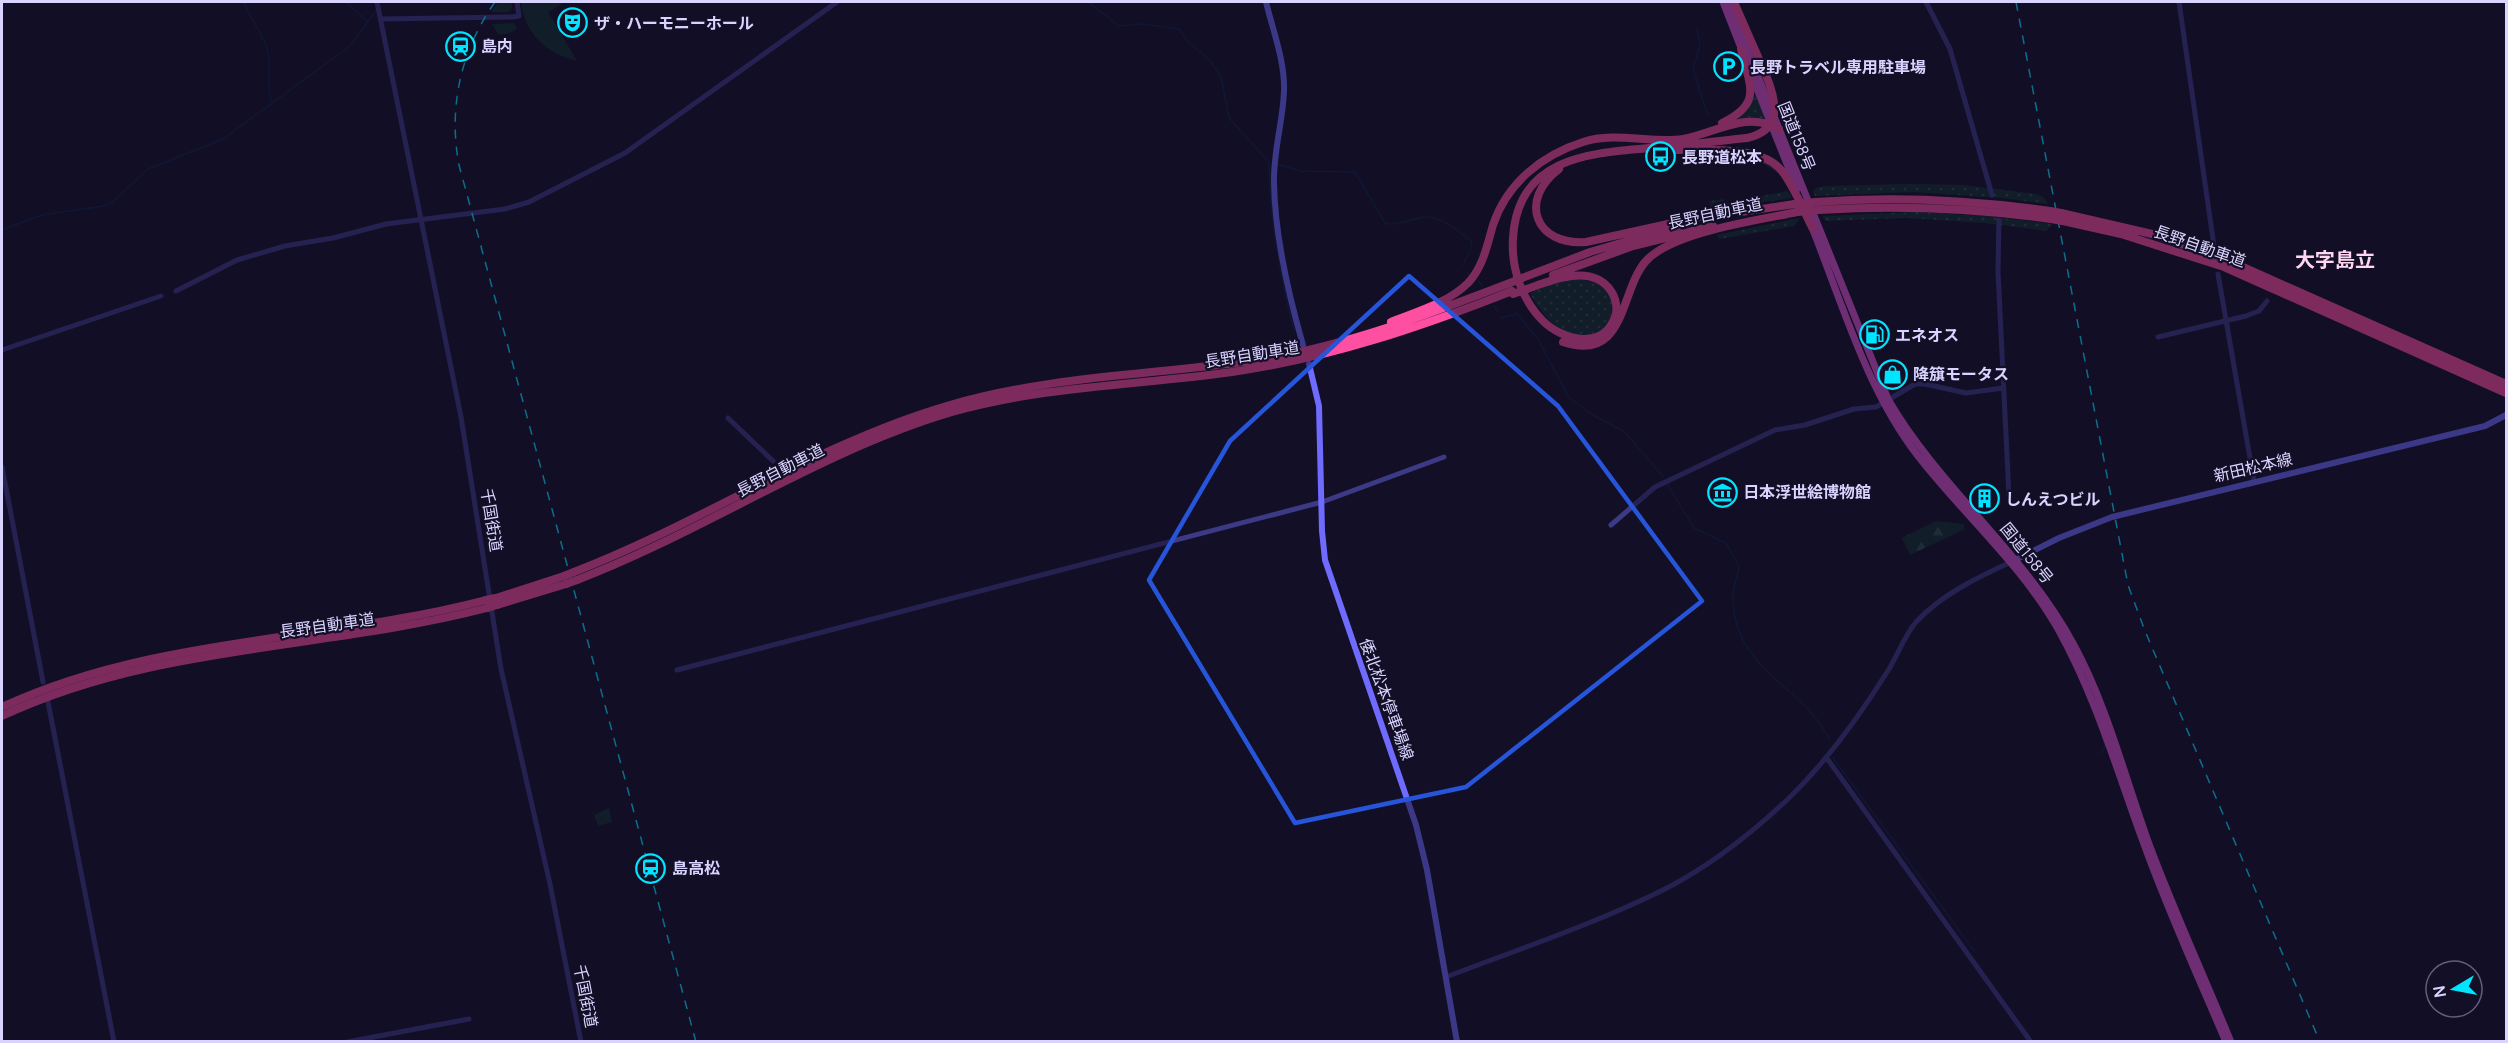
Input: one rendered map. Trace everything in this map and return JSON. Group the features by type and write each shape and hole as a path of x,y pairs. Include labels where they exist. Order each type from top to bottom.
{"highway":[{"name":"国道158号","path":"1723,2 1813,229 1886,401 1923,452 2014,560 2065,630 2099,698 2153,853 2231,1041"},
{"name":"国道158号","path":"1728,2 1886,401"},
{"path":"1525,284 1566,276 1592,277 1602,282 1612,292 1616,307 1615,317 1605,331 1595,337 1578,340 1561,335 1547,325 1528,303 1514,265 1514,226 1526,194 1547,172 1581,156 1747,138 1765,131 1775,113 1774,98 1734,2"},
{"path":"1696,136 1738,114 1749,102 1751,87 1741,49"},
{"path":"1324,346 1412,314 1462,288 1478,269 1498,212 1512,188 1538,164 1584,141 1633,136 1668,140 1696,136 1750,121 1771,124 1779,129"},
{"path":"1572,147 1526,185 1514,208 1508,236 1509,267 1520,297 1536,322 1564,342 1587,345 1600,341 1613,331 1623,316 1640,270 1660,249 1796,208"},
{"path":"1634,150 1724,151 1766,159 1781,171 1813,229"},
{"path":"1581,156 1552,174 1537,197 1536,210 1540,222 1558,239 1586,242 1718,212 1741,208 1746,211"},
{"name":"長野自動車道","path":"1525,284 1631,239 1746,211 1817,206 1880,206 1943,207 2051,215 2152,234 2225,259 2506,384"},
{"name":"長野自動車道","path":"2,716 77,686 164,663 384,630 486,604 565,580 655,547 853,449 953,412 1044,393 1232,372 1300,360 1369,343 1617,251 1671,236 1796,208"},
{"name":"長野自動車道","path":"2062,217 2224,267 2506,393"},
{"name":"長野自動車道","path":"576,576 850,442 951,405 1043,385 1230,364 1324,346 1512,289"},
{"name":"国道158号","path":"2014,560 2056,626 2087,685 2167,903 2226,1041"},
{"name":"長野自動車道","path":"2,707 86,674 152,657 393,621 486,604"}],"main road":[{"path":"1266,2 1284,75 1283,102 1274,160 1274,195 1285,272 1304,345"},
{"name":"倭北松本停車場線","path":"1309,364 1319,406 1323,539 1327,566 1411,806 1423,852 1457,1041"},
{"name":"新田松本線","path":"2014,560 2098,521 2486,426 2506,415"}],"street":[{"path":"381,19 512,17 519,16 517,2"},
{"path":"176,291 237,260 285,246 333,238 386,224 523,205 608,162 837,2"},
{"path":"1926,2 1950,49 1992,195"},
{"path":"2179,2 2214,246"},
{"name":"千国街道","path":"378,6 461,417 501,669 550,884 581,1041"},
{"path":"1999,220 2003,388 2009,496"},
{"path":"2218,274 2254,481"},
{"path":"2,350 161,296"},
{"path":"2158,337 2259,311 2267,301"},
{"path":"1611,525 1655,487 1776,430 1805,425 1854,409 1876,407 1915,384 1926,384 1966,393 2003,388"},
{"path":"728,418 773,461"},
{"path":"677,670 1322,502 1444,457"},
{"path":"2,467 43,681"},
{"path":"1446,977 1581,925 1666,888 1713,860 1755,829 1791,796 1826,757 1889,670 1915,624 1936,603 2014,560"},
{"path":"48,702 114,1041"},
{"path":"1826,757 2031,1041"},
{"path":"347,1041 469,1019"}],"highlighted area":[{"path":"1409,276 1558,406 1702,601 1466,787 1295,823 1149,580 1230,441"}],"green space":[{"path":"498,2 512,2 512,8 509,12 491,12"},
{"path":"521,2 565,2 548,12 577,61 555,53 539,40 527,23"},
{"path":"514,23 517,28 503,34 498,34 492,24"},
{"path":"1755,94 1767,120 1738,120 1737,117"},
{"path":"1701,153 1734,154 1756,158 1774,168 1782,176 1761,162 1703,162"},
{"path":"1964,185 2036,194 2043,197 2048,204 2002,198 1913,192 1815,196 1813,192 1816,188 1826,186"},
{"path":"1788,191 1792,198 1711,209 1709,201 1724,199 1724,203"},
{"path":"1918,212 1985,216 2052,224 2047,231 1985,223 1906,218 1826,221 1822,216"},
{"path":"1800,218 1794,226 1720,239 1716,235"},
{"path":"1571,279 1600,285 1610,296 1612,303 1608,324 1596,333 1573,336 1563,332 1545,316 1530,294 1536,289"},
{"path":"1936,521 1963,524 1965,529 1910,555 1902,538"},
{"path":"609,808 612,822 598,826 594,815"}],"waterway":[{"path":"244,2 267,49 271,100"},
{"path":"346,2 368,22"},
{"path":"1088,2 1119,26 1143,24 1179,29 1188,42 1210,60 1221,77 1229,118 1269,162 1271,205 1277,247 1294,331"},
{"path":"2,230 42,215 104,206 111,203 148,169 223,139 350,46 376,11"},
{"path":"1697,29 1700,45 1693,69 1708,116"},
{"path":"1277,164 1300,171 1355,172 1385,223 1395,224 1421,217 1433,218 1451,226 1472,241 1471,246"},
{"path":"1463,265 1470,250"},
{"path":"1477,280 1483,286"},
{"path":"1494,306 1497,311"},
{"path":"1501,318 1517,314 1538,339 1569,398 1593,415 1625,432 1664,478"},
{"path":"1667,484 1694,528 1726,543 1739,566 1733,598 1736,623 1745,643 1771,675 1818,721 1830,740"},
{"path":"2101,754 2105,747 2102,736"},
{"path":"1833,758 1974,951"}],"railway":[{"path":"495,2 473,40 460,80 455,122 459,165 696,1042"},
{"path":"2016,2 2128,585 2145,631 2320,1042"}],"place":[{"name":"ザ・ハーモニーホール","path":"573,23"},
{"name":"島内","path":"460,46"},
{"name":"長野トラベル専用駐車場","path":"1729,67"},
{"name":"長野道松本","path":"1661,157"},
{"name":"エネオス","path":"1874,335"},
{"name":"降簱モータス","path":"1892,374"},
{"name":"日本浮世絵博物館","path":"1722,492"},
{"name":"しんえつビル","path":"1984,499"},
{"name":"島高松","path":"651,868"}],"district":[{"name":"大字島立","path":"2335,260"}]}
